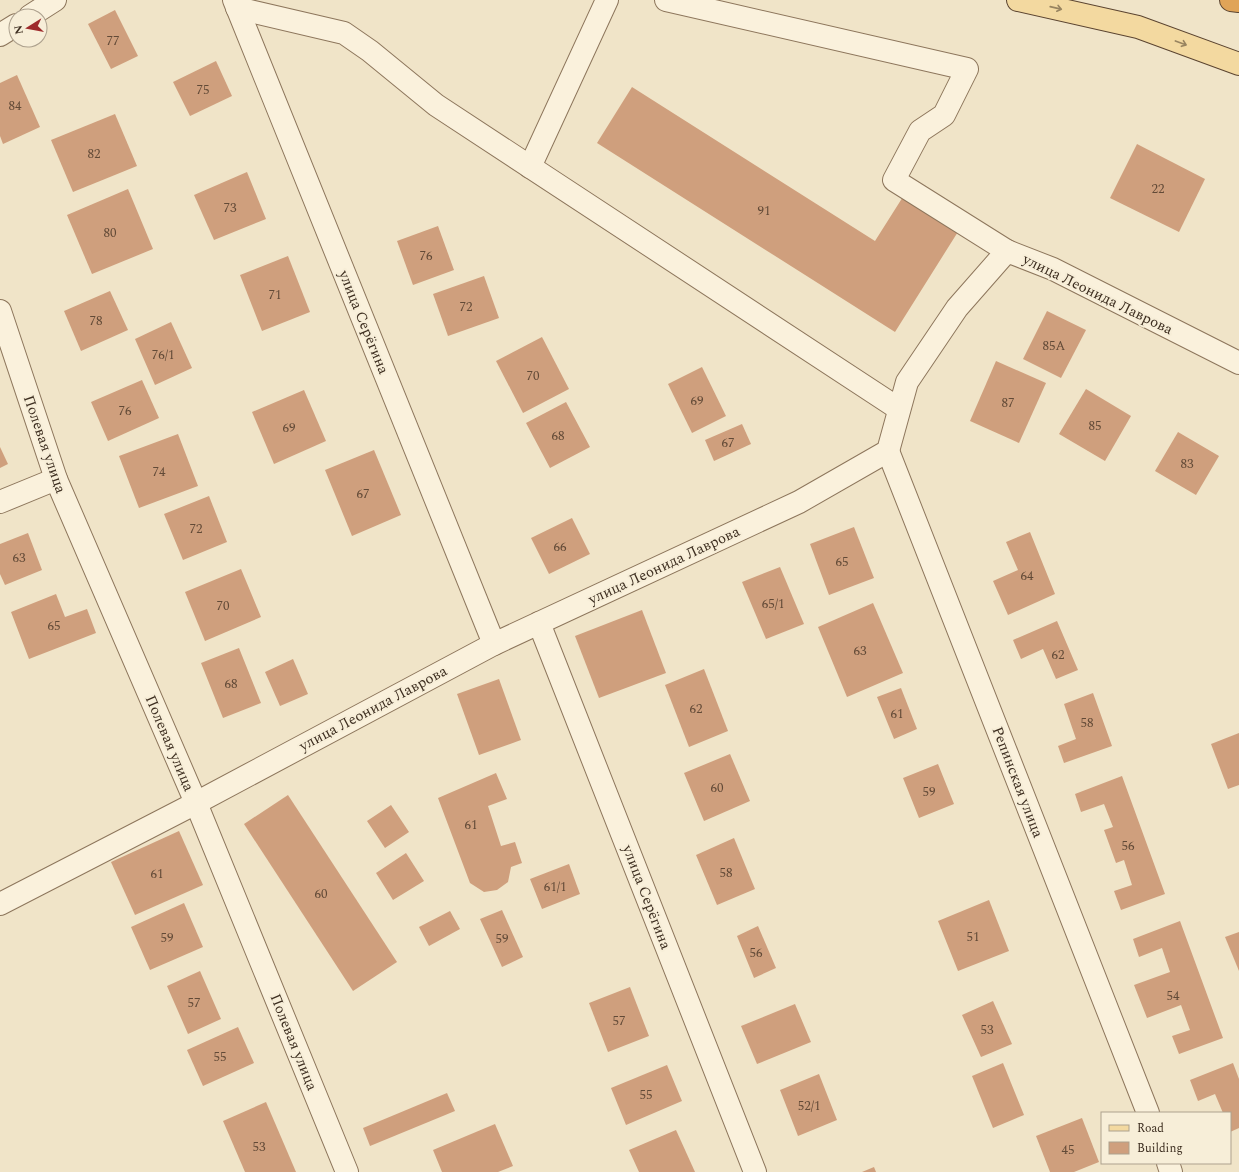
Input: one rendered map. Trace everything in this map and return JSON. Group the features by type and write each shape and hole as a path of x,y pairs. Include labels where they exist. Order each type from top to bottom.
{"highway":[{"path":"1231,0 1239,1"}],"main road":[{"path":"1018,0 1138,27 1239,64"}],"street":[{"path":"42,8 55,0"},
{"path":"530,167 607,0"},
{"path":"666,0 967,69 944,115 920,131 894,180 1007,251"},
{"path":"236,4 344,33 370,51 436,104 899,409"},
{"name":"улица Серёгина","path":"236,4 494,644"},
{"name":"улица Леонида Лаврова","path":"0,904 196,803 494,644 799,502 888,450 907,382 957,308 1007,251 1053,269 1239,363"},
{"name":"Полевая улица","path":"0,311 56,479 196,803 347,1172"},
{"name":"Репинская улица","path":"888,450 1148,1112"},
{"path":"0,502 56,479"},
{"name":"улица Серёгина","path":"539,622 755,1172"}],"building":[{"path":"115,10 138,56 111,69 88,24"},
{"path":"216,61 232,96 190,116 173,82"},
{"path":"17,75 40,127 3,144 0,136 0,83"},
{"path":"632,87 875,241 906,192 961,227 895,332 597,143"},
{"path":"115,114 137,166 73,192 51,140"},
{"path":"1137,144 1205,179 1179,232 1110,198"},
{"path":"247,172 266,219 214,240 194,195"},
{"path":"128,189 153,249 92,274 67,215"},
{"path":"438,226 454,270 413,285 397,241"},
{"path":"288,256 310,312 262,331 240,275"},
{"path":"484,276 499,318 448,336 433,294"},
{"path":"110,291 128,330 81,351 64,311"},
{"path":"1047,311 1086,330 1061,378 1023,359"},
{"path":"171,322 192,368 155,385 135,339"},
{"path":"542,337 569,389 523,413 496,361"},
{"path":"996,361 1046,383 1019,443 970,421"},
{"path":"702,367 726,416 692,433 668,384"},
{"path":"142,380 159,418 108,441 91,402"},
{"path":"1086,389 1131,416 1105,461 1059,434"},
{"path":"304,390 326,441 274,464 252,412"},
{"path":"566,402 590,447 550,468 526,423"},
{"path":"742,424 751,444 714,461 705,440"},
{"path":"1178,432 1219,456 1196,495 1155,471"},
{"path":"178,434 198,486 139,508 119,456"},
{"path":"0,447 8,464 0,468"},
{"path":"374,450 401,515 352,536 325,470"},
{"path":"209,496 227,542 183,560 164,514"},
{"path":"572,518 590,554 549,574 531,538"},
{"path":"854,527 874,578 829,595 810,544"},
{"path":"1030,532 1055,594 1008,615 993,581 1018,570 1006,542"},
{"path":"28,533 42,570 5,585 0,574 0,544"},
{"path":"780,567 804,624 766,639 742,582"},
{"path":"241,569 261,617 205,641 185,592"},
{"path":"56,594 65,617 87,609 96,633 29,659 11,612"},
{"path":"873,603 903,673 847,697 818,627"},
{"path":"642,610 666,673 599,698 575,636"},
{"path":"1057,621 1078,670 1056,679 1043,649 1021,659 1013,640"},
{"path":"239,648 261,703 223,718 201,663"},
{"path":"293,659 308,694 280,706 265,672"},
{"path":"704,669 728,731 689,747 665,685"},
{"path":"499,679 521,740 479,755 457,694"},
{"path":"901,688 917,729 894,739 877,697"},
{"path":"1093,693 1112,746 1064,763 1058,746 1076,739 1064,704"},
{"path":"1239,733 1239,785 1228,789 1211,744"},
{"path":"730,754 750,801 704,821 684,773"},
{"path":"938,764 954,804 919,818 903,778"},
{"path":"496,773 507,799 488,806 501,846 515,842 522,863 511,867 508,882 497,890 484,892 470,883 438,798"},
{"path":"1122,776 1165,894 1121,910 1114,891 1132,885 1124,860 1116,863 1104,830 1113,827 1104,804 1081,812 1075,794"},
{"path":"288,795 397,962 353,991 244,824"},
{"path":"391,805 409,832 385,848 367,821"},
{"path":"179,831 203,885 135,915 111,862"},
{"path":"734,838 755,889 717,905 696,855"},
{"path":"406,853 424,881 393,900 376,873"},
{"path":"569,864 580,894 542,909 530,879"},
{"path":"989,900 1009,951 958,971 938,921"},
{"path":"184,903 203,947 150,970 131,927"},
{"path":"502,910 523,957 502,967 480,919"},
{"path":"450,911 460,929 429,946 419,927"},
{"path":"1180,921 1223,1038 1179,1054 1172,1036 1190,1030 1181,1005 1147,1018 1134,985 1170,972 1162,948 1139,957 1133,939"},
{"path":"758,926 776,968 754,978 737,936"},
{"path":"1239,932 1239,971 1225,937"},
{"path":"200,971 221,1019 188,1034 167,986"},
{"path":"630,987 649,1036 608,1052 589,1003"},
{"path":"993,1001 1012,1044 981,1057 962,1015"},
{"path":"795,1004 811,1042 757,1064 741,1026"},
{"path":"238,1027 254,1063 203,1086 187,1050"},
{"path":"1003,1063 1024,1115 993,1128 972,1076"},
{"path":"1233,1063 1239,1079 1239,1128 1231,1132 1231,1112 1223,1112 1215,1094 1198,1101 1190,1080"},
{"path":"667,1065 682,1101 626,1125 611,1088"},
{"path":"819,1074 837,1120 798,1136 780,1090"},
{"path":"447,1093 455,1111 370,1146 363,1128"},
{"path":"266,1102 296,1172 245,1172 223,1121"},
{"path":"1082,1118 1099,1162 1074,1172 1050,1172 1036,1136"},
{"path":"495,1124 513,1166 498,1172 442,1172 433,1150"},
{"path":"676,1130 695,1172 639,1172 629,1150"},
{"path":"874,1167 876,1172 862,1172"}]}
